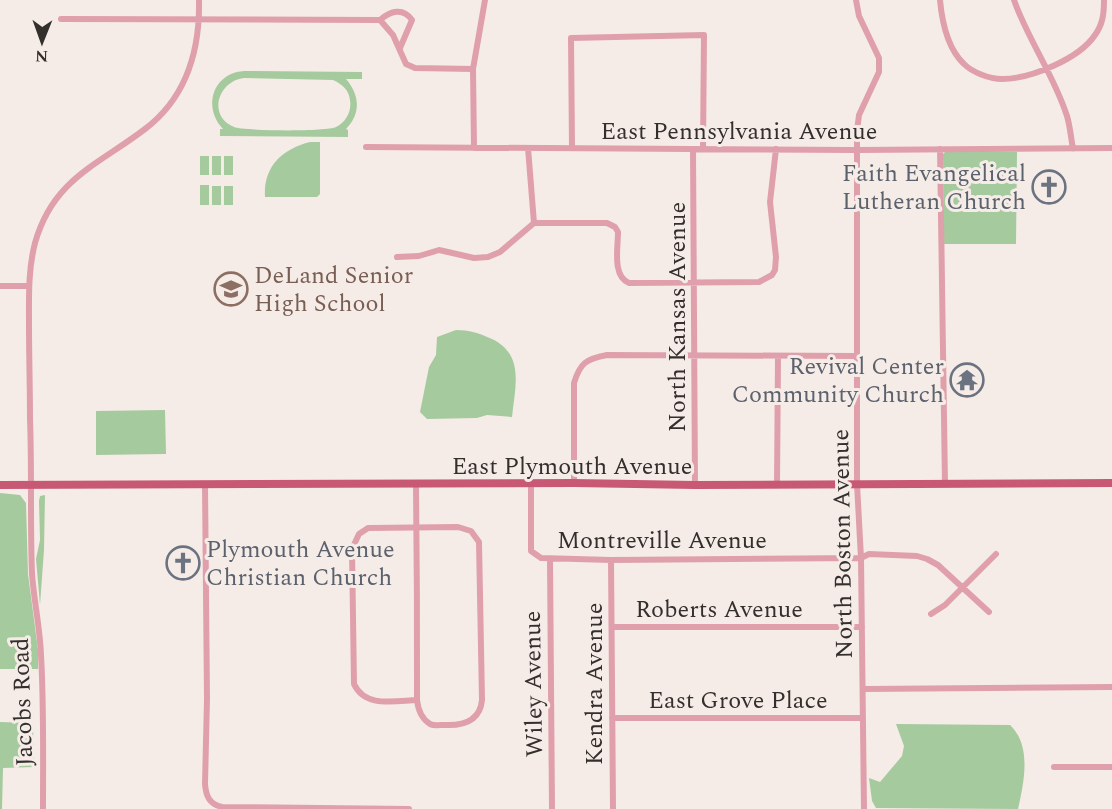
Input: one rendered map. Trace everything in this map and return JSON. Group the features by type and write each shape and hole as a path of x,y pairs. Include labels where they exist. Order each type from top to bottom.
{"main road":[{"name":"East Plymouth Avenue","path":"0,485 1112,483"}],"street":[{"name":"Jacobs Road","path":"43,809 41,652 33,576 31,486 29,286 35,244 42,225 61,192 81,173 146,128 168,105 190,70 195,53 199,0"},
{"path":"474,148 473,69 485,0"},
{"name":"North Boston Avenue","path":"856,0 859,16 879,58 879,72 859,115 857,131 857,484 861,558 864,809"},
{"path":"940,0 943,24 953,49 964,64 979,73 1001,79 1046,69 1077,52 1095,36 1104,14 1104,0"},
{"path":"1014,0 1020,18 1067,117 1073,149"},
{"path":"61,19 380,20 396,11 404,12 412,20 400,48"},
{"path":"380,20 400,48 401,57 406,64 473,69"},
{"path":"572,148 571,38 576,36 704,35 703,149"},
{"name":"East Pennsylvania Avenue","path":"366,147 857,150 1112,148"},
{"path":"528,148 534,223"},
{"name":"North Kansas Avenue","path":"693,149 695,485"},
{"path":"397,257 439,250 474,258 488,257 500,252 534,223 607,223 615,227 618,232 619,272 623,280 629,283 759,282 772,275 775,270 776,257 770,202 776,149"},
{"path":"940,149 945,484"},
{"path":"0,286 29,286"},
{"path":"574,483 574,383 578,369 584,362 607,355 858,356"},
{"path":"777,484 778,356"},
{"name":"Montreville Avenue","path":"531,484 531,551 535,555 550,559 611,560 861,558 868,554 917,556 938,565 989,612"},
{"path":"205,485 207,699 205,784 210,801 214,806 222,807 409,809"},
{"path":"416,485 417,527 417,700 421,715 430,724 467,723 482,707 479,542 471,531 458,527 417,527 368,528 359,534 352,549 354,684 358,692 373,701 417,700"},
{"path":"930,614 945,604 996,554"},
{"name":"Wiley Avenue","path":"550,559 552,809"},
{"name":"Kendra Avenue","path":"611,560 613,809"},
{"name":"Roberts Avenue","path":"612,627 862,627"},
{"path":"863,689 1112,687"},
{"name":"East Grove Place","path":"612,718 863,718"},
{"path":"1054,767 1112,768"}],"green space":[{"path":"244,71 362,72 362,79 346,79 354,91 357,104 354,117 346,129 348,137 220,136 220,129 223,129 213,111 214,92 218,84 233,73","holes":["244,78 333,80 347,90 350,108 343,122 329,129 268,130 234,127 226,122 218,107 222,92 228,85"]},
{"path":"310,142 320,142 320,194 317,197 265,197 267,177 276,161 291,149"},
{"path":"946,151 1017,152 1016,244 944,244 943,154"},
{"path":"200,156 209,156 209,175 200,175"},
{"path":"212,156 221,156 221,175 212,175"},
{"path":"224,156 233,156 233,175 224,175"},
{"path":"200,185 209,185 209,205 200,205"},
{"path":"212,186 221,186 221,205 212,205"},
{"path":"224,186 233,186 233,205 224,205"},
{"path":"456,330 470,331 492,339 509,354 516,373 512,417 487,415 477,418 427,419 420,412 429,367 436,355 437,337"},
{"path":"165,410 166,454 96,455 96,411"},
{"path":"0,493 20,495 26,503 28,574 38,650 38,669 0,669"},
{"path":"45,495 40,605 36,559 40,540 39,501 40,496"},
{"path":"0,722 33,723 34,767 3,768 2,809 0,809"},
{"path":"896,724 1010,725 1017,734 1024,754 1024,776 1018,809 876,808 872,801 869,778 880,782 902,756 904,746"}],"place":[{"name":"Faith Evangelical Lutheran Church","path":"1049,187"},
{"name":"DeLand Senior High School","path":"231,289"},
{"name":"Revival Center Community Church","path":"967,380"},
{"name":"Plymouth Avenue Christian Church","path":"183,563"}]}
